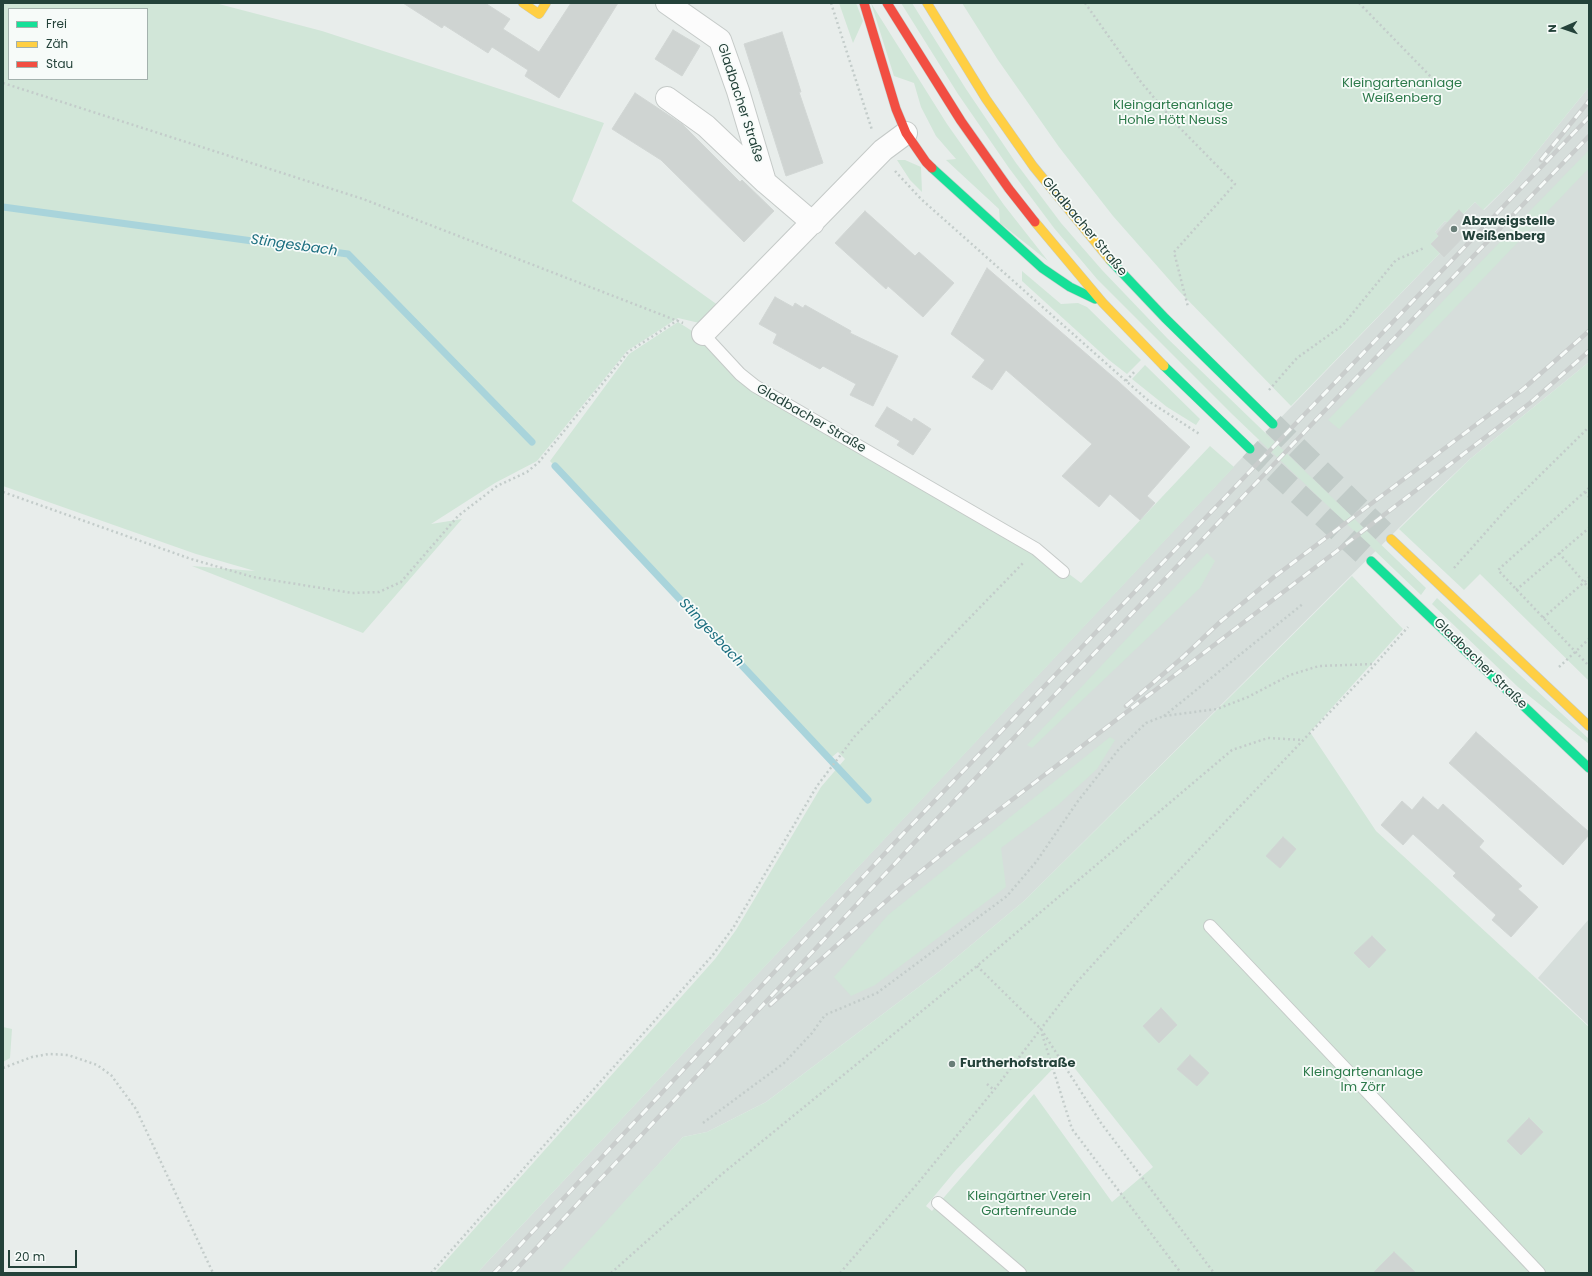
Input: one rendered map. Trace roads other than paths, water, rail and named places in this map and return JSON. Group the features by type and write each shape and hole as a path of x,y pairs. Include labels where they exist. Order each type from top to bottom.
{"main road":[{"path":"523,3 540,14 546,3"},
{"path":"864,3 896,109 906,133 926,162 1042,268 1070,287 1103,303"},
{"path":"887,3 961,121 1009,189 1054,246 1103,303 1151,354 1250,449"},
{"name":"Gladbacher Straße","path":"927,3 986,99 1033,166 1072,215 1117,268 1165,318 1273,424"},
{"path":"1391,539 1439,586 1589,726"},
{"name":"Gladbacher Straße","path":"1371,561 1589,768"}],"street":[{"name":"Gladbacher Straße","path":"667,3 720,40 736,84 765,182"},
{"name":"Gladbacher Straße","path":"667,98 706,126 765,182 812,222"},
{"path":"703,334 883,150 906,133"}],"lane":[{"name":"Gladbacher Straße","path":"703,334 740,374 755,386 1036,549 1063,572"},
{"path":"1210,926 1539,1273"},
{"path":"938,1203 1020,1273"}],"waterway":[{"name":"Stingesbach","path":"3,207 348,254 532,442"},
{"name":"Stingesbach","path":"555,466 868,800"}],"tunnel":[{"path":"1273,424 1391,539"},
{"path":"1250,449 1371,561"}],"railway":[{"path":"1541,160 1589,101"},
{"path":"494,1273 902,835 1589,117"},
{"path":"513,1273 914,843 1333,402 1589,136"},
{"path":"1126,706 1183,657 1220,622 1274,577 1522,390 1589,331"},
{"path":"770,1005 903,886 953,845 1530,403 1589,351"}],"place":[{"name":"Abzweigstelle Weißenberg","path":"1454,229"},
{"name":"Furtherhofstraße","path":"952,1064"}],"park label":[{"name":"Kleingartenanlage Weißenberg","path":"1402,92"},
{"name":"Kleingartenanlage Hohle Hött Neuss","path":"1173,114"},
{"name":"Kleingartenanlage Im Zörr","path":"1363,1080"},
{"name":"Kleingärtner Verein Gartenfreunde","path":"1029,1204"}]}
